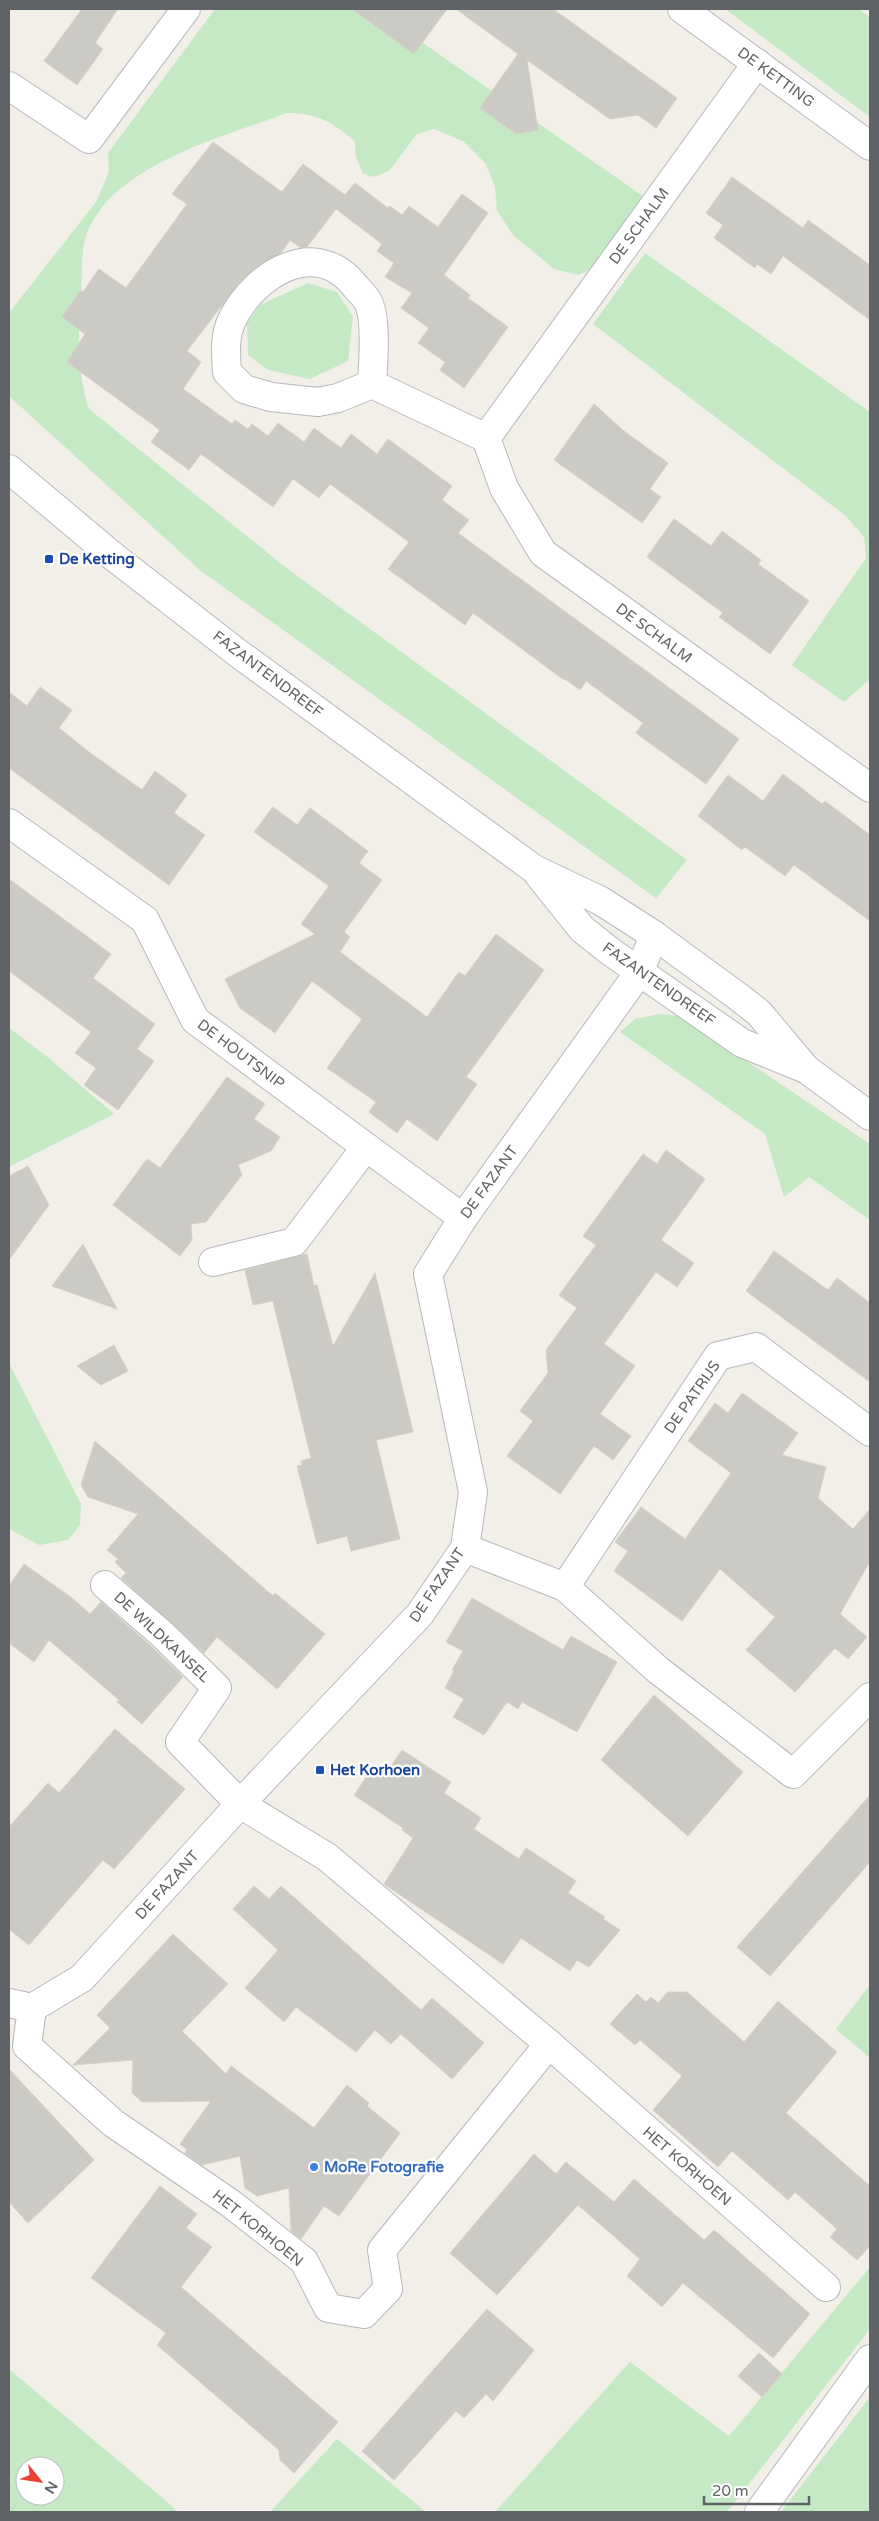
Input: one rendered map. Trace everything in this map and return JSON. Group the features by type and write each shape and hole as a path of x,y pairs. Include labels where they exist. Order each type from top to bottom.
{"street":[{"path":"9,86 89,139 186,9"},
{"name":"DE KETTING","path":"682,9 870,146"},
{"name":"DE SCHALM","path":"757,64 486,438 504,488 543,553 870,788"},
{"path":"372,384 374,340 370,304 348,277 326,264 303,262 280,268 242,302 230,322 225,348 227,372 244,389 271,397 318,402 338,398 372,384 486,438"},
{"name":"FAZANTENDREEF","path":"9,469 114,557 239,654 534,869 601,901 654,935 759,1013 806,1069 870,1116"},
{"name":"DE HOUTSNIP","path":"9,823 145,920 195,1020 463,1218"},
{"name":"FAZANTENDREEF","path":"534,869 582,929 742,1043 806,1069"},
{"name":"DE FAZANT","path":"20,2006 82,1978 240,1804 420,1614 465,1548 473,1492 428,1274 463,1218 640,971 654,935"},
{"path":"213,1262 294,1242 366,1148"},
{"name":"DE PATRIJS","path":"565,1587 718,1356 756,1347 870,1432"},
{"path":"465,1548 565,1587 658,1670 793,1774 870,1697"},
{"name":"DE WILDKANSEL","path":"105,1585 162,1634 217,1688 180,1742 240,1804"},
{"name":"HET KORHOEN","path":"240,1804 327,1857 549,2044 826,2287"},
{"name":"HET KORHOEN","path":"20,2006 27,2046 113,2123 230,2203 304,2261 328,2308 364,2314 388,2289 382,2250 549,2044"},
{"path":"759,2512 870,2359"}],"green space":[{"path":"215,9 374,9 650,201 603,265 578,275 554,269 514,236 497,211 495,187 486,164 463,141 434,129 417,134 389,171 373,177 363,173 356,157 355,141 346,134 316,117 298,113 287,113 232,132 172,157 144,172 119,190 99,211 86,236 83,249 79,339 82,382 89,409 289,570 687,860 656,898 201,571 9,396 9,313 96,202 109,172 108,153"},
{"path":"725,9 858,9 870,17 870,117"},
{"path":"645,253 870,412 870,679 844,702 792,665 866,558 864,537 846,516 593,324"},
{"path":"308,283 337,292 353,317 348,361 310,379 268,370 248,355 247,323 260,305"},
{"path":"660,1014 679,1016 870,1144 870,1220 809,1177 784,1197 765,1134 620,1032 635,1019"},
{"path":"9,1028 45,1055 114,1114 9,1167"},
{"path":"9,1363 81,1504 80,1525 68,1540 39,1545 9,1529"},
{"path":"870,1985 870,2058 836,2029"},
{"path":"870,2267 870,2329 727,2512 495,2512 630,2362 729,2436"},
{"path":"9,2369 172,2506 178,2512 9,2512"},
{"path":"870,2397 870,2512 781,2512"},
{"path":"337,2439 426,2512 270,2512"}],"building":[{"path":"82,9 118,9 95,43 103,49 77,85 44,61"},
{"path":"352,9 447,9 414,54"},
{"path":"456,9 553,9 677,98 656,128 638,115 610,119 527,60 538,130 516,134 480,108 518,54"},
{"path":"213,142 282,192 303,164 345,195 355,183 388,208 390,206 402,215 409,206 438,227 462,194 488,213 444,275 470,295 468,298 508,327 464,388 440,370 445,362 418,343 429,328 401,308 412,293 385,277 394,263 377,251 382,244 336,209 307,247 301,248 290,240 281,253 261,264 239,283 187,351 201,362 183,389 232,424 235,420 248,429 252,424 268,436 278,423 304,442 314,428 341,448 351,434 377,454 388,439 452,486 442,500 469,520 458,533 739,739 706,784 636,733 643,723 586,681 580,690 473,613 465,625 388,569 409,542 330,484 319,498 293,479 273,507 201,454 189,470 151,442 160,430 67,362 85,334 62,317 80,291 83,292 99,269 126,288 187,204 172,194"},
{"path":"732,177 803,228 808,220 870,265 870,320 783,256 771,274 757,264 755,268 714,238 723,225 706,213"},
{"path":"594,404 624,431 668,463 650,489 661,497 642,523 554,460"},
{"path":"674,519 711,546 722,531 761,560 758,564 809,601 770,654 719,617 723,613 647,557"},
{"path":"40,687 72,710 59,728 89,752 142,790 155,771 187,795 174,813 205,835 169,885 9,768 9,692 27,706"},
{"path":"783,774 822,804 825,801 870,835 870,921 794,865 785,876 745,847 742,850 698,816 728,775 763,801"},
{"path":"273,807 297,825 310,808 368,851 359,863 382,880 344,932 350,937 340,952 427,1017 459,972 465,976 496,934 544,970 466,1077 477,1084 437,1141 407,1119 397,1133 369,1112 376,1102 327,1068 362,1019 312,981 275,1033 240,1008 225,979 315,934 301,924 329,886 254,832"},
{"path":"9,879 111,954 93,978 155,1024 137,1049 154,1061 118,1110 84,1085 96,1068 75,1053 91,1032 9,971"},
{"path":"227,1077 265,1104 254,1119 280,1137 271,1151 238,1165 242,1175 206,1222 191,1224 192,1240 180,1256 113,1205 147,1159 160,1168"},
{"path":"666,1150 705,1179 661,1240 694,1263 677,1287 656,1272 604,1344 635,1366 600,1414 631,1436 613,1460 594,1446 560,1494 507,1456 533,1421 520,1411 548,1373 546,1350 577,1308 559,1295 596,1245 583,1236 643,1154 657,1164"},
{"path":"28,1166 49,1205 9,1260 9,1176"},
{"path":"83,1244 117,1309 52,1286"},
{"path":"774,1251 828,1290 837,1278 870,1303 870,1382 746,1291"},
{"path":"307,1254 314,1286 317,1285 333,1346 375,1273 413,1432 376,1440 400,1539 351,1551 347,1536 317,1544 297,1466 302,1465 301,1461 311,1458 273,1301 253,1305 245,1270"},
{"path":"114,1345 128,1371 101,1385 77,1366"},
{"path":"742,1393 798,1433 782,1455 826,1467 818,1498 853,1529 870,1509 870,1561 840,1614 867,1637 848,1659 835,1648 795,1692 746,1650 775,1617 720,1569 682,1621 614,1571 628,1551 615,1542 641,1507 685,1539 731,1473 688,1441 715,1403 728,1413"},
{"path":"95,1441 273,1596 275,1593 325,1634 277,1689 217,1637 204,1653 121,1578 126,1573 115,1562 118,1559 107,1550 138,1514 88,1497 81,1485"},
{"path":"24,1564 72,1598 90,1614 101,1602 183,1677 142,1724 117,1702 119,1700 49,1640 34,1662 9,1643 9,1586"},
{"path":"472,1598 563,1650 571,1636 617,1662 577,1732 522,1702 518,1709 507,1702 484,1735 453,1717 464,1699 445,1688 454,1671 452,1670 463,1651 446,1642"},
{"path":"654,1695 743,1772 688,1836 601,1760"},
{"path":"115,1729 185,1789 114,1869 103,1860 29,1945 9,1929 9,1827 48,1783 59,1793"},
{"path":"402,1750 451,1782 444,1793 481,1818 474,1829 519,1859 526,1848 576,1881 568,1893 605,1917 603,1919 620,1930 589,1967 577,1960 570,1971 521,1938 503,1964 384,1884 413,1838 402,1830 403,1828 354,1795 373,1767 385,1775"},
{"path":"870,1795 870,1862 770,1976 737,1947"},
{"path":"254,1886 269,1899 281,1886 421,2010 432,1998 484,2043 452,2079 401,2034 391,2044 375,2030 356,2052 296,2007 284,2022 245,1988 278,1950 233,1909"},
{"path":"173,1934 228,1984 182,2031 226,2074 231,2066 314,2128 347,2085 369,2103 367,2106 400,2133 339,2216 324,2206 301,2239 291,2231 289,2188 257,2196 245,2188 240,2156 202,2165 185,2153 187,2150 180,2144 211,2101 142,2102 132,2093 133,2060 73,2065 110,2028 97,2015"},
{"path":"668,1992 687,1992 744,2042 778,2001 837,2052 786,2113 870,2186 870,2246 857,2260 830,2237 837,2229 795,2192 788,2200 732,2151 718,2167 653,2110 682,2076 640,2040 635,2045 610,2024 637,1994 646,2002 651,1997 658,2003"},
{"path":"9,2069 94,2160 28,2223 9,2202"},
{"path":"534,2154 556,2174 566,2162 614,2202 634,2179 704,2240 714,2230 810,2314 773,2358 683,2283 662,2307 627,2276 640,2259 578,2205 497,2295 450,2253"},
{"path":"160,2186 197,2214 186,2228 212,2247 181,2287 338,2422 294,2473 280,2460 279,2450 157,2345 166,2333 91,2278"},
{"path":"487,2309 534,2350 493,2401 486,2394 464,2418 456,2411 394,2480 362,2451"},
{"path":"759,2353 782,2374 762,2397 738,2376"}],"place":[{"name":"De Ketting","path":"49,559"},
{"name":"Het Korhoen","path":"320,1770"},
{"name":"MoRe Fotografie","path":"314,2167"}]}
